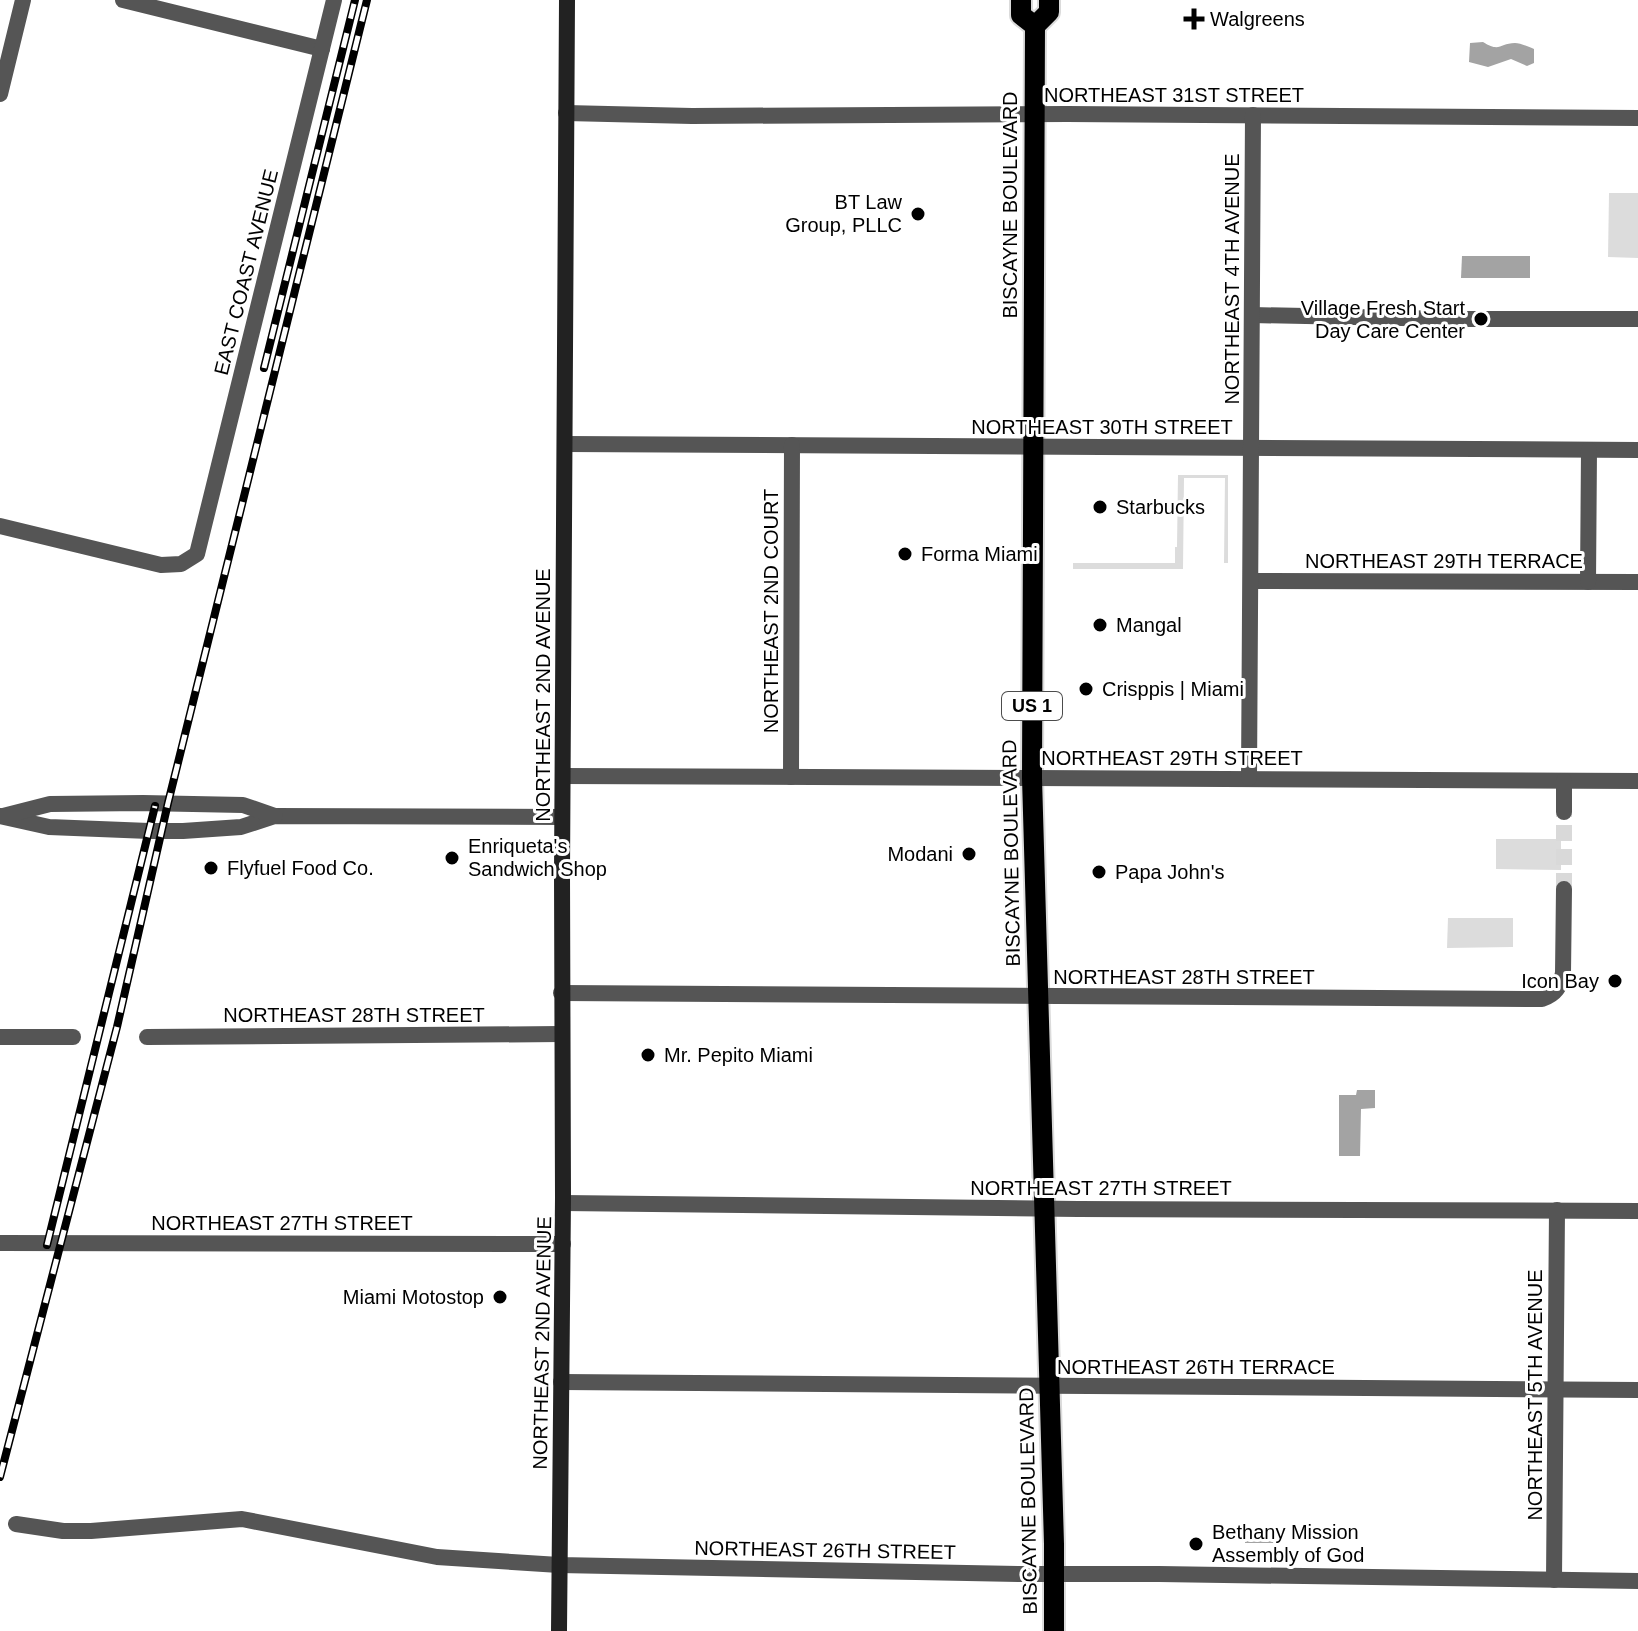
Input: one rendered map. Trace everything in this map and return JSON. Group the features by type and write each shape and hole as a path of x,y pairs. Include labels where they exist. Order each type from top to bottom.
{"main road":[{"name":"NORTHEAST 2ND AVENUE","path":"559,1631 567,0"},
{"name":"BISCAYNE BOULEVARD","path":"1021,0 1021,15 1035,26"},
{"name":"BISCAYNE BOULEVARD","path":"1049,0 1049,12 1035,26 1032,778 1054,1631"}],"street":[{"path":"0,94 23,0"},
{"path":"123,0 322,49"},
{"name":"EAST COAST AVENUE","path":"0,526 161,565 181,564 197,554 334,0"},
{"name":"NORTHEAST 31ST STREET","path":"566,113 692,116 1034,114 1638,118"},
{"name":"NORTHEAST 4TH AVENUE","path":"1249,778 1253,115"},
{"path":"1252,315 1638,319"},
{"name":"NORTHEAST 30TH STREET","path":"565,444 1638,450"},
{"name":"NORTHEAST 2ND COURT","path":"791,777 792,445"},
{"path":"1588,582 1589,450"},
{"name":"NORTHEAST 29TH TERRACE","path":"1251,581 1638,582"},
{"name":"NORTHEAST 29TH STREET","path":"563,776 1638,781"},
{"path":"1564,781 1564,812"},
{"path":"1,816 50,804 143,803 243,805 275,816"},
{"path":"1,816 49,827 183,831 241,827 275,816 562,817"},
{"name":"NORTHEAST 28TH STREET","path":"561,993 1542,999 1554,994 1563,973 1564,889"},
{"name":"NORTHEAST 28TH STREET","path":"147,1037 561,1034"},
{"path":"0,1037 73,1037"},
{"name":"NORTHEAST 27TH STREET","path":"563,1203 1638,1211"},
{"name":"NORTHEAST 5TH AVENUE","path":"1554,1580 1557,1210"},
{"name":"NORTHEAST 27TH STREET","path":"0,1243 563,1244"},
{"name":"NORTHEAST 26TH TERRACE","path":"561,1382 1638,1390"},
{"name":"NORTHEAST 26TH STREET","path":"16,1524 63,1531 91,1531 242,1519 437,1557 559,1565 1638,1581"}],"shaded area":[{"path":"1483,42 1497,47 1517,43 1534,49 1534,63 1527,66 1511,59 1488,67 1469,62 1470,43"},
{"path":"1609,193 1638,193 1638,258 1608,257"},
{"path":"1462,256 1530,256 1530,278 1461,278"},
{"path":"1178,475 1228,475 1228,563 1224,563 1225,478 1184,478 1183,569 1073,569 1073,563 1175,563"},
{"path":"1496,839 1561,839 1561,870 1496,869"},
{"path":"1448,918 1513,918 1513,947 1447,948"},
{"path":"1357,1090 1375,1090 1375,1108 1361,1109 1360,1156 1339,1156 1339,1095 1356,1095"},
{"path":"1245,1529 1274,1529 1275,1534 1280,1535 1280,1543 1245,1543"}],"tunnel":[{"path":"1564,812 1564,889"}],"railway":[{"path":"264,368 355,0"},
{"path":"0,1477 117,1027 168,803 367,0"},
{"path":"47,1245 155,806"}],"place":[{"name":"Walgreens","path":"1194,19"},
{"name":"BT Law Group, PLLC","path":"918,214"},
{"name":"Village Fresh Start Day Care Center","path":"1481,319"},
{"name":"Starbucks","path":"1100,507"},
{"name":"Forma Miami","path":"905,554"},
{"name":"Mangal","path":"1100,625"},
{"name":"Crisppis | Miami","path":"1086,689"},
{"name":"Modani","path":"969,854"},
{"name":"Enriqueta's Sandwich Shop","path":"452,858"},
{"name":"Flyfuel Food Co.","path":"211,868"},
{"name":"Papa John's","path":"1099,872"},
{"name":"Icon Bay","path":"1615,981"},
{"name":"Mr. Pepito Miami","path":"648,1055"},
{"name":"Miami Motostop","path":"500,1297"},
{"name":"Bethany Mission Assembly of God","path":"1196,1544"}]}
